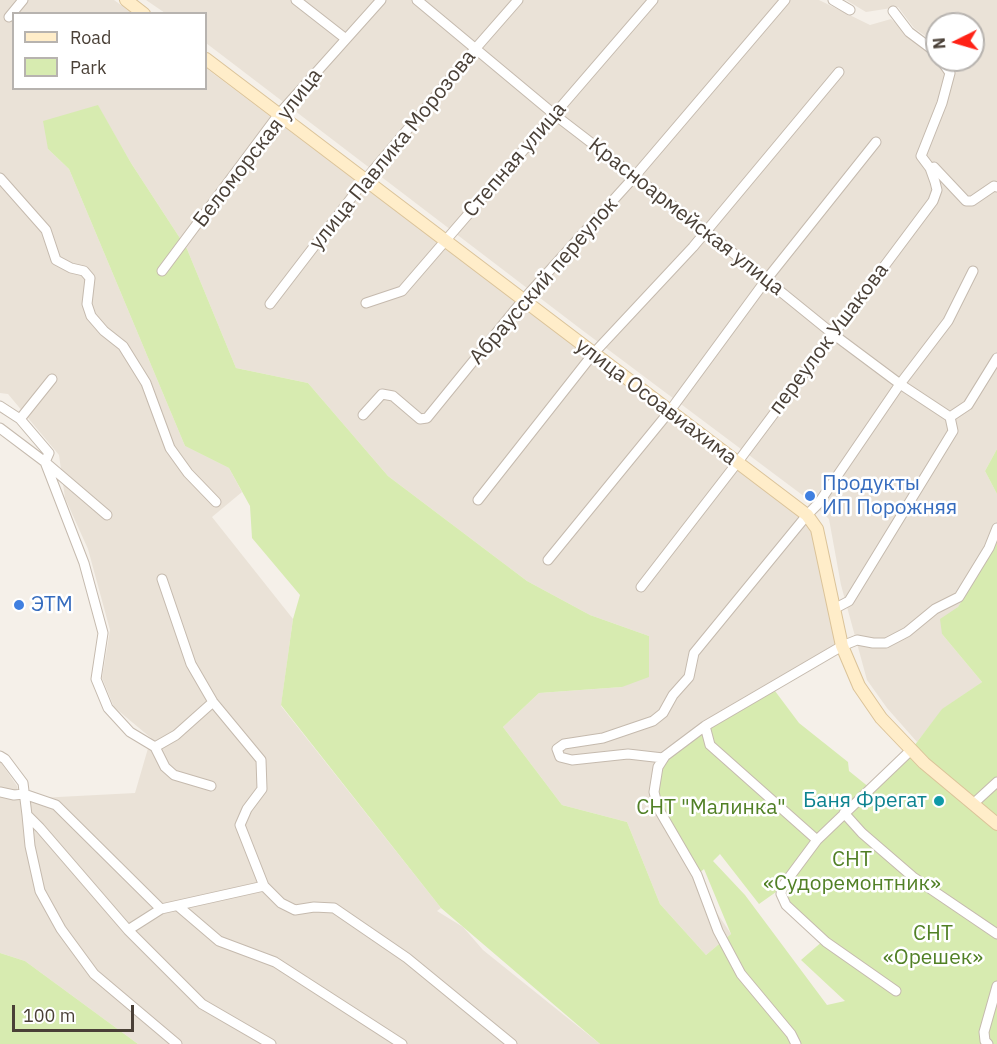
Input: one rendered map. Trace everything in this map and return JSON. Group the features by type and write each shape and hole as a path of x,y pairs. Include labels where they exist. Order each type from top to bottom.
{"street":[{"path":"12,12 23,0"},
{"path":"126,0 141,12"},
{"path":"296,0 346,39"},
{"name":"Беломорская улица","path":"162,271 279,114 381,0"},
{"name":"Красноармейская улица","path":"417,0 555,115 706,231 832,334 950,417"},
{"name":"улица Павлика Морозова","path":"270,304 365,180 518,0"},
{"name":"Степная улица","path":"366,303 402,291 653,0"},
{"name":"Абраусский переулок","path":"363,416 382,394 393,396 420,419 427,418 523,300 635,176 785,0"},
{"path":"833,0 850,10"},
{"path":"893,11 909,32 925,44"},
{"path":"9,16 12,13"},
{"name":"улица Осоавиахима","path":"207,60 444,242 807,514 817,529 842,646 859,686 881,718 911,750 997,824"},
{"path":"478,500 593,354 706,231 839,72"},
{"name":"переулок Ушакова","path":"641,587 933,201 937,190 930,168 921,156 942,103 949,72"},
{"path":"548,560 669,411 766,280 876,142"},
{"path":"930,168 934,167 966,201 972,201 996,187"},
{"path":"0,178 46,230 56,260 70,268 84,272 90,278 87,304 91,316 104,331 123,346 146,384 170,448 188,474 216,502"},
{"path":"663,758 628,754 572,760 560,757 557,748 564,744 603,738 653,721 663,713 673,695 689,677 694,653 807,514 818,504 900,384 948,321 973,271"},
{"path":"834,609 849,601 953,431 950,417 968,405 997,358"},
{"path":"20,419 52,379"},
{"path":"0,406 20,419 49,453 45,462 84,563 104,633 96,679 108,708 130,732 155,747 165,767 174,775 211,786"},
{"path":"0,428 45,462 106,515"},
{"path":"796,1044 791,1034 741,974 718,931 697,875 658,808 654,792 658,767 663,758 705,726 842,646 857,640 873,644 886,643 906,632 935,609 959,597 990,548 997,528"},
{"path":"162,579 191,664 213,702 261,760 262,789 240,825 264,886 281,903 295,910 314,907 334,908 407,958 512,1044"},
{"path":"155,747 176,735 213,702"},
{"path":"705,726 710,745 817,840"},
{"path":"896,991 826,942 786,905 781,894 782,887 817,840 911,750"},
{"path":"0,756 5,759 23,783 30,846 40,891 61,929 94,974 177,1044"},
{"path":"973,804 997,782"},
{"path":"0,792 14,795 24,794 56,805 161,909"},
{"path":"844,813 862,833 913,877 997,934"},
{"path":"27,815 128,930 202,1004 271,1044"},
{"path":"128,930 161,909 264,886"},
{"path":"178,906 219,941 274,962 402,1044"},
{"path":"987,1042 984,1032 997,986"}],"shaded area":[{"path":"0,0 114,0 131,12 12,12 12,90 207,90 207,69 786,505 808,526 817,544 836,645 718,713 662,751 653,780 695,880 731,934 706,955 660,904 627,822 562,805 503,727 539,693 622,687 649,636 590,615 527,581 388,476 308,383 236,368 187,249 131,163 98,106 48,149 69,169 185,446 229,468 242,492 212,517 293,619 281,706 441,908 437,911 463,927 483,950 600,1044 138,1044 25,961 0,953 0,761 17,786 20,799 135,793 151,738 114,707 102,678 110,630 88,549 65,498 59,455 8,394 0,393"},
{"path":"146,0 819,0 870,25 891,19 925,49 925,72 985,72 985,12 925,12 925,36 914,28 898,7 866,12 846,0 997,0 997,449 985,471 997,494 997,542 942,634 982,682 943,709 917,742 887,708 867,680 841,585 829,519 809,500 207,44 207,12 164,12"}],"green space":[{"path":"98,105 131,163 187,249 236,368 308,383 388,476 527,581 590,615 649,636 649,677 622,687 539,693 503,727 562,805 627,822 660,904 706,955 731,934 704,869 697,875 654,792 665,756 772,687 799,723 848,762 849,771 870,788 911,750 942,709 982,682 942,634 940,619 958,607 997,542 997,1044 600,1044 441,908 281,705 293,619 300,595 252,538 250,506 229,468 185,446 69,169 48,149 43,121","holes":["720,854 759,904 776,892 781,894 824,940 801,960 845,1001 827,1005 745,895 713,861"]},
{"path":"997,449 997,494 985,471"},
{"path":"0,953 25,961 138,1044 0,1044"}],"place":[{"name":"Продукты ИП Порожняя","path":"810,496"},
{"name":"ЭТМ","path":"19,605"},
{"name":"Баня Фрегат","path":"939,801"}],"park label":[{"name":"СНТ \"Малинка\"","path":"711,808"},
{"name":"СНТ «Судоремонтник»","path":"852,872"},
{"name":"СНТ «Орешек»","path":"933,946"}]}
